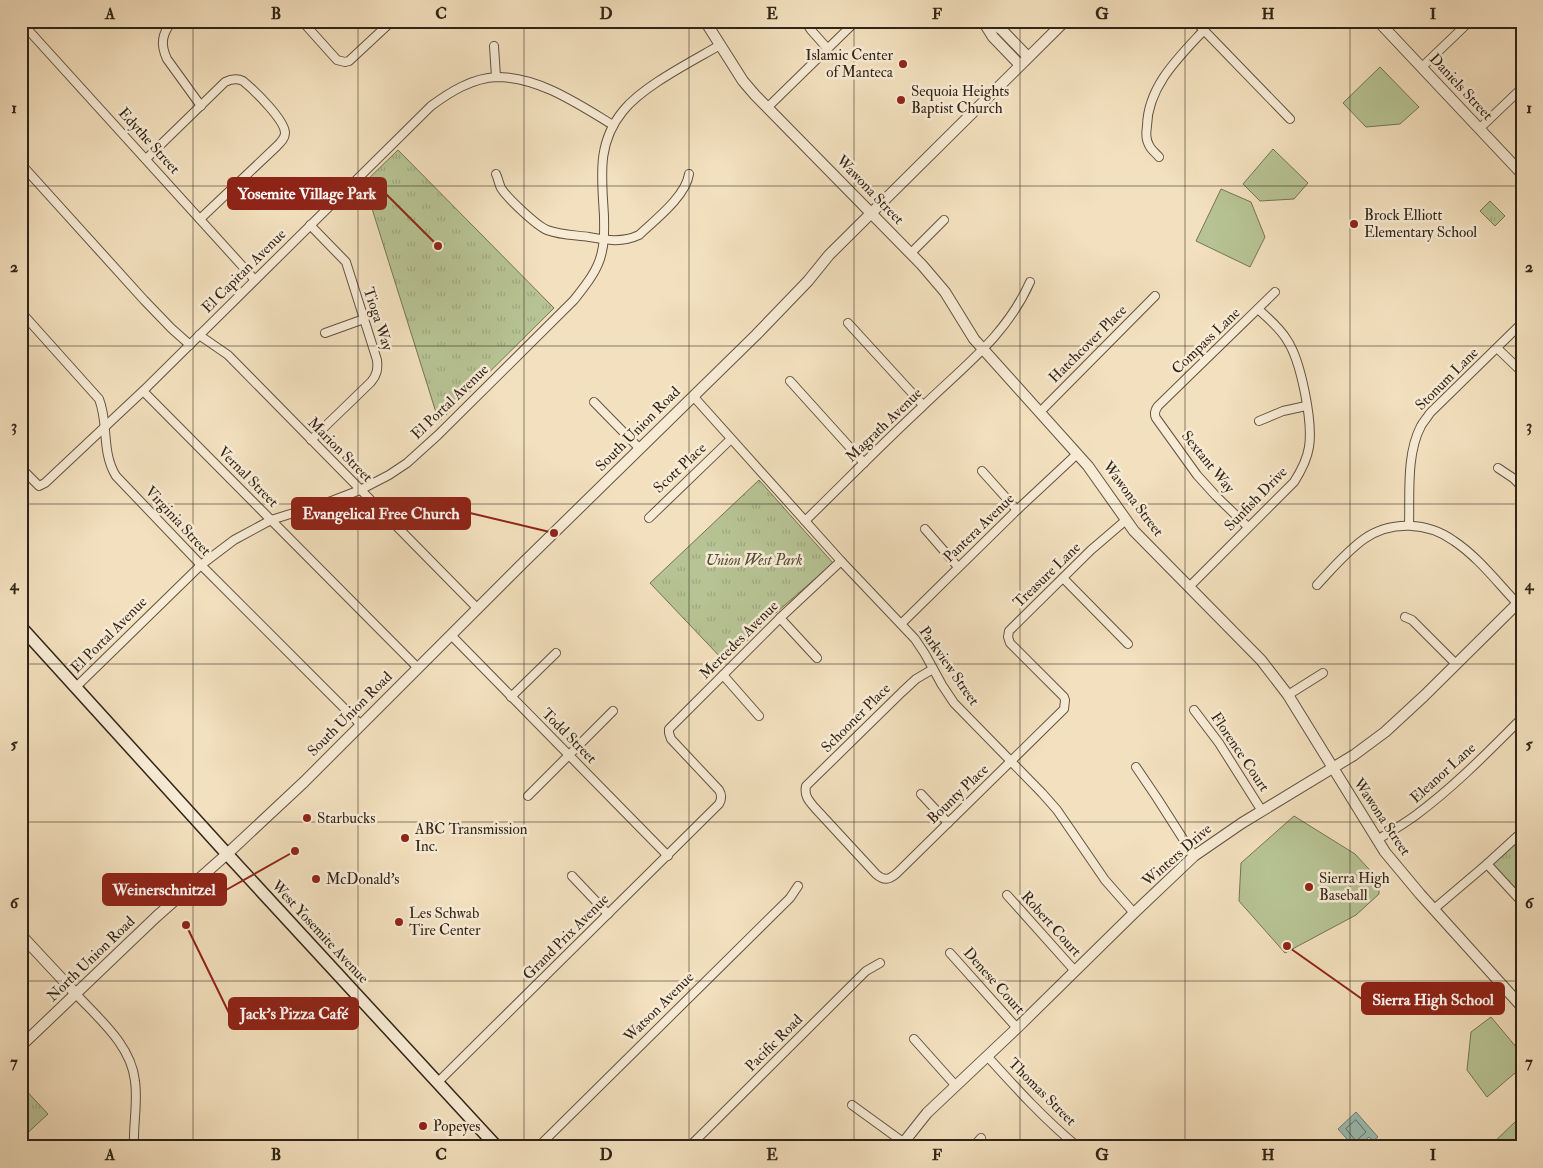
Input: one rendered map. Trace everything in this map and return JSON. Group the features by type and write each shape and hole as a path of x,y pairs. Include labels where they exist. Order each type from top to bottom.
{"main road":[{"name":"West Yosemite Avenue","path":"21,627 496,1147"}],"street":[{"path":"172,21 163,37 164,52 201,106"},
{"path":"302,21 337,60 342,62 349,61 392,21"},
{"name":"Wawona Street","path":"705,21 743,81 911,253 945,292 974,339 1096,474 1134,531 1261,660 1288,696 1377,840 1434,909 1522,1007"},
{"path":"805,21 827,48"},
{"path":"768,107 856,21"},
{"path":"985,21 1001,29 1028,57"},
{"path":"985,21 993,37 1020,65"},
{"name":"South Union Road","path":"227,854 305,781 360,724 756,335 829,255 1065,21"},
{"path":"1196,21 1290,119"},
{"name":"Daniels Street","path":"1378,21 1522,174"},
{"path":"1422,67 1470,21"},
{"name":"Edythe Street","path":"21,22 255,280"},
{"path":"1159,157 1148,143 1147,117 1152,99 1168,70 1204,30"},
{"name":"El Portal Avenue","path":"76,687 201,565 234,540 270,520 329,502 360,490 407,463 438,435 574,300 589,282 602,251 604,240 602,164 605,144 613,125 624,110 639,95 720,45"},
{"path":"494,46 496,77"},
{"name":"El Capitan Avenue","path":"21,468 39,486 45,483 142,391 431,106 451,92 461,87 496,77 531,83 558,93 613,125"},
{"path":"146,159 230,79 239,79 248,85 280,120 284,128 284,138 200,219"},
{"path":"1479,129 1522,88"},
{"path":"21,164 144,300 171,328 190,344"},
{"path":"496,174 501,188 533,220 547,230 560,234 604,240 631,239 639,235 683,192 689,174"},
{"path":"911,253 944,220"},
{"name":"Tioga Way","path":"310,225 346,262 377,360 378,369 376,376 311,440"},
{"name":"Magrath Avenue","path":"805,521 923,405 998,335 1023,299 1030,282"},
{"name":"Compass Lane","path":"1155,410 1275,292"},
{"name":"Hatchcover Place","path":"1040,412 1155,296"},
{"name":"Sunfish Drive","path":"1189,587 1294,482 1302,469 1309,447 1310,428 1301,375 1293,350 1280,330 1258,309"},
{"name":"Virginia Street","path":"21,312 99,399 103,408 107,453 116,476 201,565 360,724"},
{"path":"324,333 364,319"},
{"path":"848,323 923,405"},
{"name":"Stonum Lane","path":"1410,525 1412,458 1416,438 1421,426 1430,414 1522,324"},
{"name":"Marion Street","path":"199,335 228,356 478,609"},
{"path":"1497,348 1522,372"},
{"path":"790,381 864,463"},
{"name":"Vernal Street","path":"142,391 418,668"},
{"name":"Parkview Street","path":"693,396 841,561 915,639 954,703 1057,810 1106,880 1134,912"},
{"path":"594,402 640,449"},
{"path":"1259,422 1283,411 1306,406"},
{"name":"Sextant Way","path":"1155,410 1156,418 1197,474 1216,496 1248,527"},
{"name":"Scott Place","path":"648,518 731,439"},
{"name":"Pantera Avenue","path":"901,624 1077,454"},
{"path":"1498,468 1522,487"},
{"path":"982,471 1017,510"},
{"name":"Treasure Lane","path":"1060,714 1064,710 1064,697 1010,644 1008,638 1009,631 1091,550 1126,520"},
{"path":"1317,585 1340,560 1365,538 1392,527 1410,525 1438,532 1454,541 1520,601"},
{"path":"925,529 958,567"},
{"name":"Mercedes Avenue","path":"713,811 721,800 719,790 675,744 671,739 669,729 780,618 841,561"},
{"path":"1062,578 1128,644"},
{"name":"Winters Drive","path":"901,1144 927,1113 1194,856 1262,810 1354,755 1385,732 1520,601"},
{"path":"1405,617 1412,620 1456,664"},
{"path":"780,618 817,658"},
{"name":"Todd Street","path":"451,635 668,856"},
{"path":"511,697 556,653"},
{"name":"Schooner Place","path":"872,870 808,800 805,792 806,786 916,679 932,669"},
{"path":"1288,696 1323,673"},
{"path":"722,675 759,716"},
{"name":"Florence Court","path":"1194,710 1219,743 1262,810"},
{"path":"528,796 613,711"},
{"name":"Bounty Place","path":"872,870 882,879 888,880 891,878 1060,714"},
{"name":"Eleanor Lane","path":"1377,840 1405,823 1438,798 1474,766 1522,718"},
{"path":"1136,767 1194,856"},
{"path":"921,794 948,822"},
{"name":"Grand Prix Avenue","path":"437,1083 713,811"},
{"path":"1434,909 1522,832"},
{"name":"North Union Road","path":"21,1046 156,918 227,854"},
{"path":"1487,864 1522,902"},
{"path":"572,876 608,914"},
{"name":"Watson Avenue","path":"538,1147 790,898 798,886"},
{"name":"Robert Court","path":"1007,895 1075,971"},
{"path":"21,934 120,1044 131,1065 136,1082 133,1128 134,1147"},
{"name":"Denese Court","path":"950,954 1017,1028"},
{"name":"Pacific Road","path":"689,1147 866,971 880,963"},
{"path":"914,1039 956,1086"},
{"name":"Thomas Street","path":"987,1056 1029,1102 1078,1147"},
{"path":"852,1105 901,1144"},
{"path":"973,1147 981,1138"}],"green space":[{"path":"1380,67 1419,107 1400,124 1366,127 1343,103"},
{"path":"1273,149 1308,183 1294,199 1260,201 1243,184"},
{"path":"398,150 554,308 439,422 364,183"},
{"path":"1221,189 1251,202 1265,237 1250,267 1196,241"},
{"path":"1490,201 1505,216 1495,226 1480,211"},
{"name":"Union West Park","path":"759,480 833,563 769,619 725,662 650,583"},
{"name":"Sierra High Baseball","path":"1294,816 1355,854 1379,880 1379,894 1356,915 1285,953 1239,901 1241,863"},
{"path":"1522,832 1522,902 1487,864"},
{"path":"1491,1017 1522,1054 1522,1067 1487,1097 1467,1070 1471,1032"},
{"path":"21,1085 48,1114 21,1139"},
{"path":"1517,1120 1522,1125 1522,1147 1489,1147"}],"water":[{"path":"1356,1112 1378,1137 1373,1141 1369,1137 1358,1147 1354,1147 1338,1129"}],"place":[{"name":"Islamic Center of Manteca","path":"903,64"},
{"name":"Sequoia Heights Baptist Church","path":"901,100"},
{"name":"Brock Elliott Elementary School","path":"1354,224"},
{"name":"Yosemite Village Park","path":"438,246"},
{"name":"Evangelical Free Church","path":"554,533"},
{"name":"Starbucks","path":"307,818"},
{"name":"ABC Transmission Inc.","path":"405,838"},
{"name":"Weinerschnitzel","path":"295,851"},
{"name":"McDonald's","path":"316,879"},
{"name":"Sierra High Baseball","path":"1309,887"},
{"name":"Les Schwab Tire Center","path":"399,922"},
{"name":"Jack's Pizza Café","path":"186,925"},
{"name":"Sierra High School","path":"1287,946"},
{"name":"Popeyes","path":"423,1126"}]}
